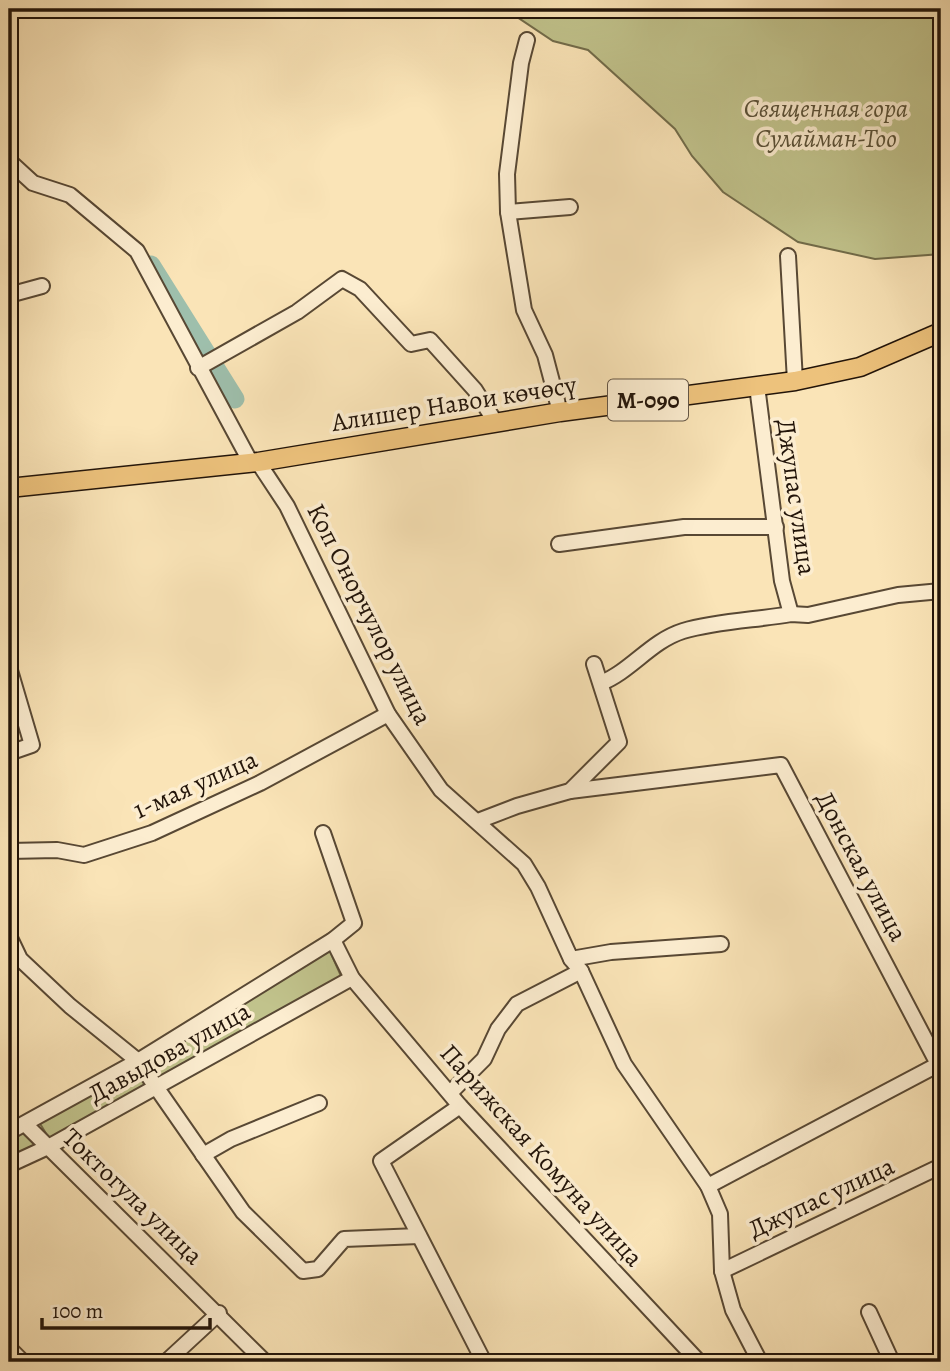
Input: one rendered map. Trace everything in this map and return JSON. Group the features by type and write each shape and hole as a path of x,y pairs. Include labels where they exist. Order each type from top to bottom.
{"main road":[{"name":"Алишер Навои көчөсү","path":"9,488 254,462 559,412 795,381 860,367 941,332"}],"street":[{"path":"527,40 521,63 507,174 508,212 524,310 545,355 559,412"},
{"name":"Коп Онорчулор улица","path":"9,161 33,183 70,195 137,251 198,368 254,462 299,529 388,714 441,790 524,864 538,887 571,959 581,971 624,1065 708,1186 720,1214 722,1272 733,1310 760,1362"},
{"path":"508,212 570,207"},
{"path":"788,256 795,381"},
{"path":"198,368 297,312 342,279 360,289 411,344 430,340 475,390 496,423"},
{"path":"9,295 42,286"},
{"name":"Джупас улица","path":"757,386 782,582 791,614"},
{"path":"559,544 684,527 776,527"},
{"name":"Джупас улица","path":"601,683 612,678 643,652 682,631 791,614 808,615 898,595 941,590"},
{"path":"478,821 517,806 570,792 619,742 594,664"},
{"path":"9,667 32,745 9,753"},
{"name":"1-мая улица","path":"9,850 57,850 84,855 152,833 260,783 388,714"},
{"name":"Донская улица","path":"570,792 781,765 940,1063"},
{"path":"9,1132 138,1060 333,940 354,923 323,833"},
{"path":"9,936 20,959 70,1006 138,1060 243,1212 303,1271 318,1269 345,1239 419,1236"},
{"name":"Парижская Комуна улица","path":"333,940 352,978 460,1106 699,1362"},
{"path":"571,959 611,952 721,944"},
{"path":"450,1093 484,1059 498,1029 517,1004 581,971"},
{"name":"Давыдова улица","path":"9,1165 48,1147 352,978"},
{"path":"708,1186 940,1063"},
{"path":"203,1155 231,1139 319,1103"},
{"path":"460,1106 381,1161 484,1362"},
{"name":"Токтогула улица","path":"25,1124 219,1313 265,1362"},
{"name":"Джупас улица","path":"722,1272 941,1166"},
{"path":"869,1312 892,1362"},
{"path":"166,1362 219,1313"},
{"path":"9,1348 23,1362"}],"green space":[{"name":"Священная гора Сулайман-Тоо","path":"505,9 941,9 941,254 875,259 798,242 723,192 692,156 675,129 588,50 553,41"},
{"path":"329,949 341,976 159,1078 148,1060"},
{"path":"137,1066 149,1087 50,1140 39,1122"},
{"path":"21,1131 36,1146 9,1158 9,1136"}],"waterway":[{"path":"151,265 235,399"}]}
